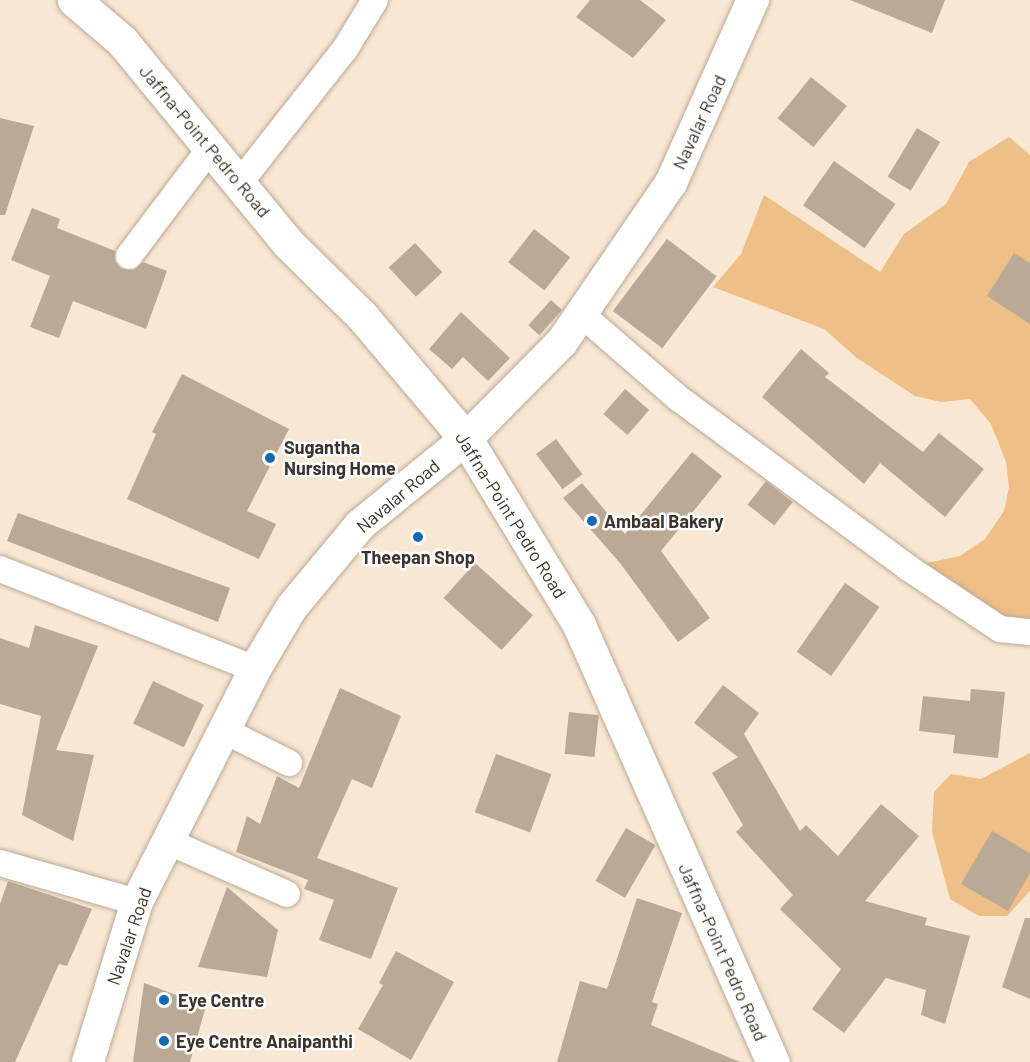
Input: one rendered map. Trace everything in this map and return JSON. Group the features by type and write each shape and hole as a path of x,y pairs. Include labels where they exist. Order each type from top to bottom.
{"main road":[{"name":"Jaffna-Point Pedro Road","path":"74,0 122,41 209,150 241,181 290,244 362,316 466,439 579,625 773,1062"}],"street":[{"path":"241,181 345,49 375,0"},
{"name":"Navalar Road","path":"87,1062 137,902 255,669 292,607 360,525 466,439 562,342 671,183 753,0"},
{"path":"129,256 209,150"},
{"path":"580,313 678,398 907,567 1000,629 1030,632"},
{"path":"0,569 255,669"},
{"path":"223,730 290,763"},
{"path":"167,841 287,894"},
{"path":"0,863 137,902"}],"shaded area":[{"path":"1009,137 1030,155 1030,632 907,567 960,556 985,539 1004,511 1009,487 1006,462 991,424 970,399 941,402 915,396 857,358 824,329 713,287 741,254 764,195 880,272 904,234 946,204 969,162"},
{"path":"1030,753 1030,891 1007,916 979,916 950,899 932,832 934,792 951,774 981,779"}],"building":[{"path":"590,0 640,0 666,20 633,58 576,17"},
{"path":"850,0 945,0 932,33"},
{"path":"811,77 847,106 813,147 778,118"},
{"path":"0,118 34,126 5,215 0,215"},
{"path":"917,128 940,142 911,191 888,177"},
{"path":"834,161 895,204 864,248 803,205"},
{"path":"32,208 60,219 57,228 115,251 115,261 120,268 134,270 143,262 167,271 146,329 73,301 59,338 30,327 50,276 11,260"},
{"path":"534,229 570,257 544,290 508,262"},
{"path":"667,239 717,276 662,348 613,311"},
{"path":"415,243 442,272 416,297 389,268"},
{"path":"1014,253 1030,263 1030,324 987,296"},
{"path":"551,300 562,310 539,335 528,325"},
{"path":"461,312 510,358 488,381 463,357 452,369 429,349"},
{"path":"801,349 829,373 825,377 923,452 939,433 984,469 945,517 880,463 864,484 762,397"},
{"path":"182,374 289,429 247,511 276,524 259,559 127,499 156,434 152,432"},
{"path":"625,389 649,410 628,435 603,414"},
{"path":"556,439 582,474 563,489 536,454"},
{"path":"692,452 722,476 661,551 710,618 678,642 620,563 563,498 582,483 625,534"},
{"path":"766,481 793,502 774,526 748,505"},
{"path":"18,513 230,588 218,622 7,541"},
{"path":"475,563 533,615 502,650 444,598"},
{"path":"845,583 879,607 831,676 797,652"},
{"path":"35,625 98,646 56,750 94,755 73,841 22,815 41,716 0,704 0,638 29,648"},
{"path":"153,681 204,705 184,747 133,724"},
{"path":"723,685 759,713 744,734 800,831 806,825 838,856 881,804 919,836 865,901 927,918 925,925 970,936 945,1024 921,1015 926,990 886,978 844,1033 812,1009 841,969 780,909 793,895 736,832 743,825 712,773 738,757 694,723"},
{"path":"340,688 401,716 372,788 352,779 317,858 398,888 371,959 319,940 334,900 304,889 308,880 236,852 247,816 260,824 277,776 299,788"},
{"path":"971,689 1005,692 998,758 953,753 955,735 919,731 923,696 970,701"},
{"path":"569,712 599,715 594,757 565,754"},
{"path":"496,754 551,774 530,832 475,812"},
{"path":"626,828 655,845 625,898 596,881"},
{"path":"992,831 1030,853 1030,873 1008,911 961,884"},
{"path":"8,881 92,909 67,966 59,964 15,1062 0,1062 0,904"},
{"path":"227,887 278,930 267,977 198,967"},
{"path":"637,898 682,913 652,1002 658,1004 651,1025 740,1062 557,1062 580,981 607,989"},
{"path":"1025,918 1030,918 1030,999 1002,987"},
{"path":"396,951 454,982 411,1060 358,1029 383,985 379,983"},
{"path":"144,983 206,1006 190,1062 133,1062"}],"place":[{"name":"Sugantha Nursing Home","path":"270,458"},
{"name":"Ambaal Bakery","path":"592,521"},
{"name":"Theepan Shop","path":"418,537"},
{"name":"Eye Centre","path":"164,1000"},
{"name":"Eye Centre Anaipanthi","path":"164,1041"}]}
